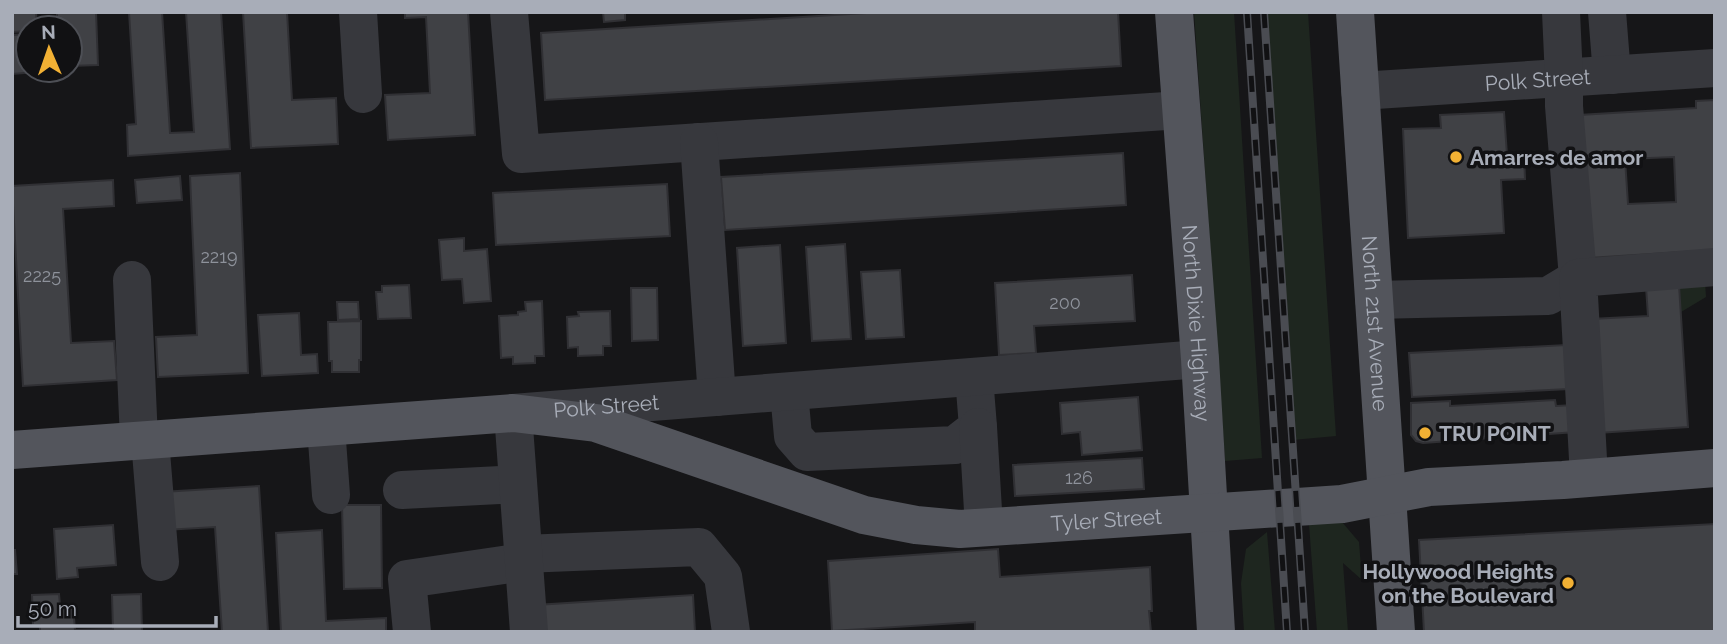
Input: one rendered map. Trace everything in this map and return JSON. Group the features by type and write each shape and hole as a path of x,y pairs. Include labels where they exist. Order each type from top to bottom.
{"main road":[{"name":"North Dixie Highway","path":"1174,12 1200,359 1216,632"},
{"name":"North 21st Avenue","path":"1355,12 1396,632"},
{"name":"Tyler Street","path":"513,413 596,423 864,515 916,525 960,529 1342,503 1429,487 1715,468"},
{"name":"Polk Street","path":"12,450 513,413"}],"street":[{"path":"358,12 363,94"},
{"path":"509,12 521,153 1181,110"},
{"path":"1560,12 1589,477"},
{"path":"1607,14 1612,75"},
{"name":"Polk Street","path":"1360,91 1715,68"},
{"path":"699,142 717,397"},
{"path":"1374,300 1548,296 1578,278 1715,267"},
{"path":"132,280 145,440 160,562"},
{"name":"Polk Street","path":"513,413 1200,359"},
{"path":"974,377 984,527"},
{"path":"789,392 793,436 807,452 955,445 978,427"},
{"path":"513,413 529,632"},
{"path":"326,427 331,495"},
{"path":"402,490 518,484"},
{"path":"412,632 407,579 524,558 699,547 723,576 731,632"}],"shaded area":[{"path":"1194,12 1234,12 1262,458 1225,461"},
{"path":"1264,12 1308,12 1336,436 1292,440"},
{"path":"1705,281 1706,297 1681,312 1679,285"},
{"path":"1342,522 1359,542 1362,580 1343,563 1348,632 1317,632 1309,524"},
{"path":"1267,532 1275,632 1244,632 1241,583 1246,549"}],"building":[{"path":"12,12 36,12 14,14 12,32"},
{"path":"96,12 98,65 84,66 84,14 57,14"},
{"path":"129,12 162,12 170,133 194,132 186,12 221,12 230,149 128,156 127,125 136,124"},
{"path":"243,12 287,12 292,100 336,98 338,144 251,148"},
{"path":"405,12 468,12 475,135 388,140 385,95 430,93 426,17 405,18"},
{"path":"603,12 625,12 625,20 604,22"},
{"path":"882,12 1118,12 1121,66 545,100 541,33"},
{"path":"12,35 14,35 12,74"},
{"path":"1715,100 1715,250 1588,258 1579,115 1696,108 1696,101","holes":["1674,157 1676,202 1628,204 1625,159"]},
{"path":"1504,112 1507,155 1524,154 1525,179 1501,180 1504,233 1408,238 1403,129 1441,128 1440,115"},
{"path":"1123,153 1126,205 725,230 721,177"},
{"path":"240,173 248,373 158,377 156,337 197,335 190,176"},
{"path":"180,176 182,200 137,203 135,180"},
{"path":"113,180 114,206 63,209 71,343 114,341 117,380 23,386 12,186"},
{"path":"667,184 670,236 496,245 493,193"},
{"path":"464,238 464,251 487,249 491,301 464,303 462,279 442,280 439,240"},
{"path":"845,244 851,339 812,341 806,247"},
{"path":"780,245 786,343 743,346 737,248"},
{"path":"900,270 904,337 866,339 861,272"},
{"path":"1132,275 1135,321 1034,326 1036,353 999,355 995,283"},
{"path":"409,285 411,318 378,319 376,292 382,292 382,286"},
{"path":"1679,285 1688,427 1598,433 1591,319 1648,316 1646,287"},
{"path":"631,288 657,288 658,340 632,341"},
{"path":"542,301 544,356 535,356 535,363 513,364 513,357 501,358 499,316 518,315 518,312 526,311 525,302"},
{"path":"337,302 358,302 359,319 338,320"},
{"path":"610,311 611,346 603,346 603,355 578,356 578,347 568,348 567,317 579,316 578,312"},
{"path":"299,313 301,355 317,354 318,373 262,376 258,315"},
{"path":"361,321 359,372 332,372 332,361 329,361 328,322"},
{"path":"1566,345 1569,389 1412,397 1409,353"},
{"path":"1138,397 1142,450 1082,455 1080,432 1062,434 1060,403"},
{"path":"1555,400 1556,406 1574,405 1576,432 1423,443 1416,441 1411,435 1411,403 1450,401 1450,406"},
{"path":"1142,458 1144,489 1015,496 1013,465"},
{"path":"259,486 268,632 222,632 215,527 165,530 162,492"},
{"path":"342,505 381,505 382,588 344,589"},
{"name":"Hollywood Heights on the Boulevard","path":"1715,524 1715,632 1424,632 1419,540"},
{"path":"113,525 116,565 77,568 78,577 57,579 54,529"},
{"path":"322,530 326,621 386,618 386,632 281,632 276,533"},
{"path":"998,549 1000,577 1150,567 1151,632 975,632 975,622 832,631 828,561"},
{"path":"12,550 15,550 17,574 12,574"},
{"path":"59,594 60,605 73,605 75,630 113,629 112,595 141,594 142,632 40,632 40,625 33,625 32,595"},
{"path":"693,595 695,632 538,632 536,605"}],"railway":[{"path":"1247,12 1287,632"},
{"path":"1264,12 1305,632"}],"place":[{"name":"Amarres de amor","path":"1456,157"},
{"name":"TRU POINT","path":"1425,433"},
{"name":"Hollywood Heights on the Boulevard","path":"1568,583"}]}
